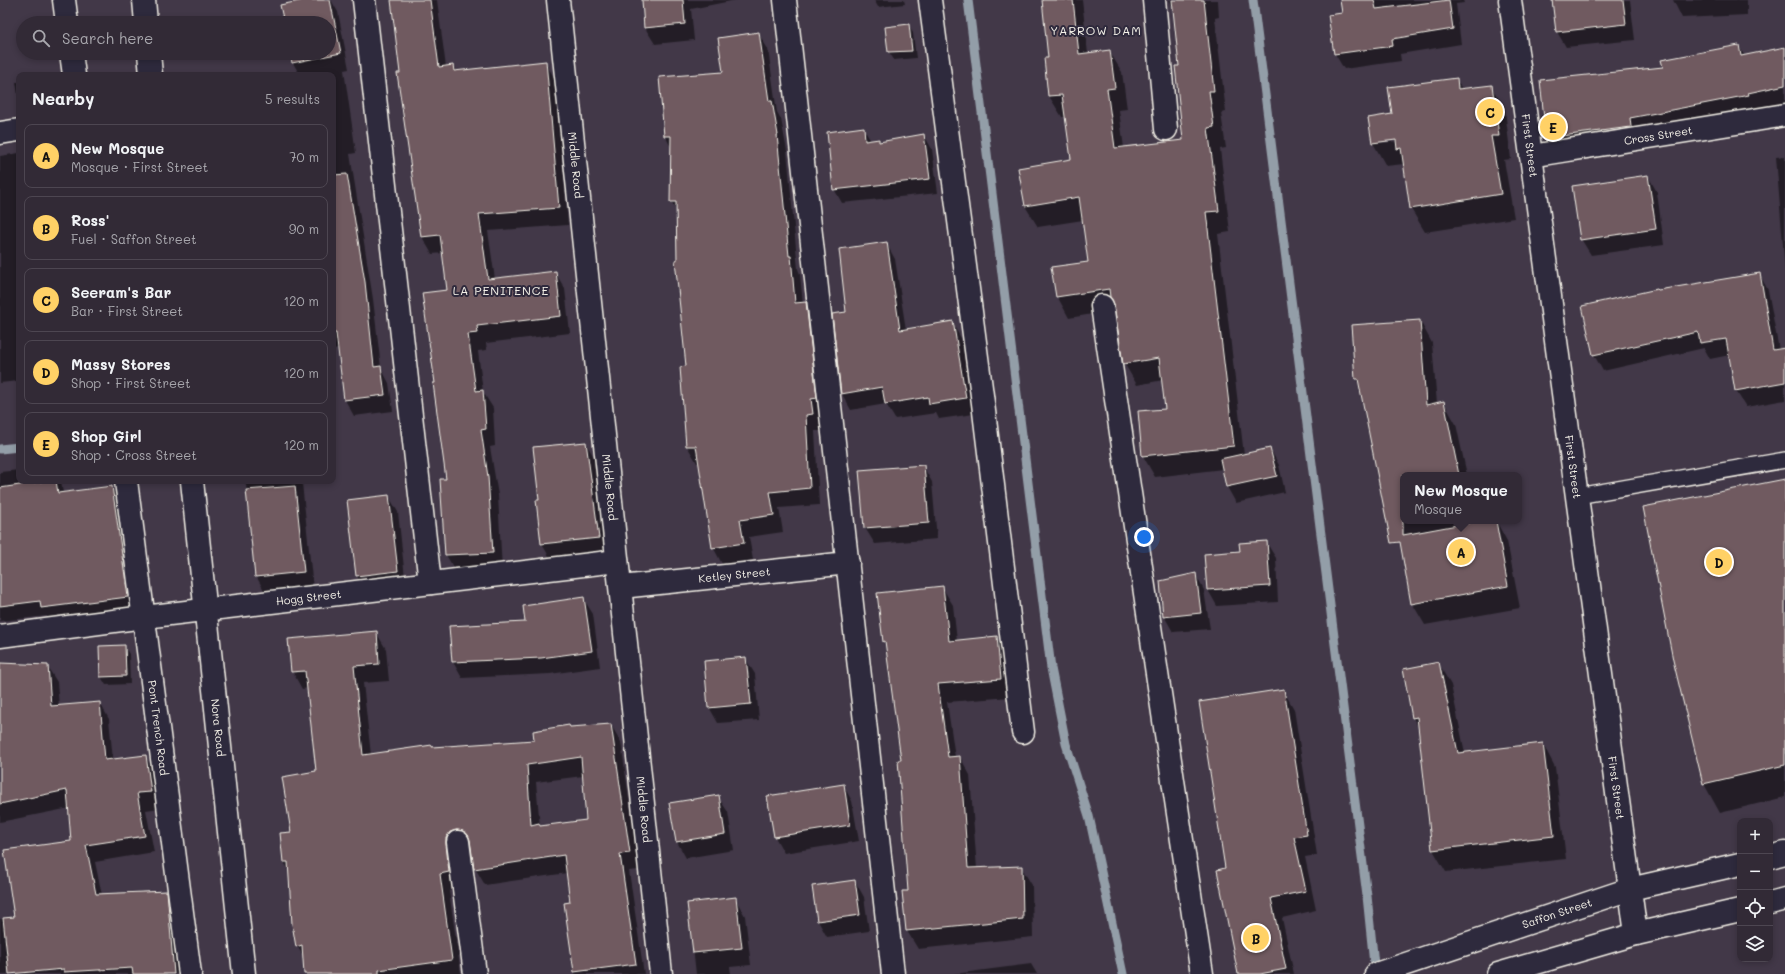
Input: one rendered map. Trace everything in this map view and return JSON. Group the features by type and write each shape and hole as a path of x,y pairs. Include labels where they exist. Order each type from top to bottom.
{"street":[{"path":"64,0 66,16"},
{"path":"144,0 145,16"},
{"path":"364,0 430,583"},
{"name":"Middle Road","path":"558,0 661,974"},
{"path":"785,0 893,974"},
{"path":"930,0 983,403 1023,732"},
{"path":"1154,0 1166,129"},
{"name":"First Street","path":"1510,0 1636,934"},
{"path":"72,60 74,72"},
{"path":"150,60 151,72"},
{"name":"Cross Street","path":"1531,156 1785,115"},
{"path":"0,133 16,130"},
{"path":"1102,306 1202,974"},
{"name":"Pont Trench Road","path":"126,484 190,974"},
{"name":"Nora Road","path":"192,484 244,974"},
{"name":"Hogg Street","path":"0,636 144,617 617,561"},
{"name":"Ketley Street","path":"621,587 848,563"},
{"path":"458,842 475,974"},
{"path":"1773,856 1785,853"},
{"name":"Saffon Street","path":"1376,974 1630,889 1737,865"},
{"path":"1773,902 1785,899"},
{"path":"1498,974 1636,934 1737,911"}],"lane":[{"path":"1577,496 1785,460"}],"building":[{"path":"304,0 330,0 333,16 282,16 280,5"},
{"path":"391,0 430,0 439,67 453,65 454,71 546,61 559,208 479,214 488,279 556,271 561,316 477,326 478,333 468,334 476,391 483,390 486,429 481,430 488,477 493,553 445,555 440,479 446,479 433,383 435,383 422,293 447,290 440,235 421,237 397,73 400,73"},
{"path":"642,0 683,0 685,24 644,28"},
{"path":"1042,0 1073,0 1079,54 1110,50 1115,88 1107,89 1115,148 1183,140 1175,66 1179,66 1172,0 1204,0 1214,91 1209,91 1214,127 1208,128 1219,211 1206,212 1234,446 1142,456 1138,411 1165,409 1159,358 1123,364 1114,304 1110,297 1109,289 1056,297 1051,267 1088,262 1079,197 1025,206 1018,168 1071,159 1062,95 1048,96 1044,58 1048,58"},
{"path":"1340,0 1374,0 1376,9 1449,0 1453,29 1392,39 1393,46 1334,54 1328,15 1342,13"},
{"path":"1552,0 1623,0 1626,24 1556,32"},
{"path":"909,24 912,51 888,52 885,27"},
{"path":"336,29 341,53 336,54"},
{"path":"759,32 769,101 772,101 778,135 789,256 791,256 795,303 806,302 817,398 811,399 813,414 806,415 810,488 770,492 774,515 740,520 744,543 712,548 696,446 686,446 680,367 686,366 675,260 677,260 676,202 670,202 671,136 664,136 659,77 723,72 718,38"},
{"path":"1739,45 1741,56 1785,47 1785,85 1748,93 1749,95 1630,118 1631,127 1546,138 1540,80 1663,67 1661,60"},
{"path":"291,60 307,60 292,63"},
{"path":"1457,78 1458,89 1492,85 1499,136 1491,136 1501,194 1410,209 1401,148 1397,149 1396,140 1372,143 1368,118 1392,114 1388,87"},
{"path":"864,127 865,141 879,139 879,142 924,134 930,179 833,190 827,132"},
{"path":"347,174 365,282 374,367 381,366 385,395 344,400 336,333 336,175"},
{"path":"1648,175 1656,229 1580,240 1572,186"},
{"path":"887,242 900,330 953,321 966,398 929,404 928,397 885,404 882,387 841,394 832,314 846,312 839,249"},
{"path":"1760,273 1773,350 1785,348 1785,382 1735,391 1726,339 1700,343 1698,332 1593,355 1582,306 1657,289"},
{"path":"1420,320 1426,405 1444,401 1458,472 1400,472 1400,524 1403,524 1403,535 1463,524 1497,524 1508,586 1411,604 1400,542 1391,543 1358,379 1355,379 1351,325"},
{"path":"586,442 599,538 541,544 536,500 539,500 533,447"},
{"path":"1270,448 1277,476 1226,487 1220,459"},
{"path":"924,465 929,523 864,528 859,470"},
{"path":"1785,479 1785,765 1703,784 1673,660 1643,507"},
{"path":"26,484 56,484 58,493 112,486 128,597 41,608 40,601 0,606 0,488"},
{"path":"295,486 304,572 255,577 246,490"},
{"path":"389,495 398,571 356,576 347,500"},
{"path":"1267,541 1270,586 1207,590 1204,554 1240,551 1239,543"},
{"path":"1196,573 1201,613 1163,617 1160,581"},
{"path":"943,586 949,641 997,636 1001,679 938,684 948,757 960,756 968,868 1022,866 1023,919 906,931 902,891 908,891 898,760 901,760 877,593"},
{"path":"584,597 592,651 541,658 452,662 449,626 525,622 523,606"},
{"path":"377,631 379,664 354,666 363,755 432,745 432,747 534,740 533,731 569,725 570,727 611,724 630,853 620,854 636,964 574,972 564,903 570,902 564,855 474,869 468,835 463,831 457,830 450,832 446,838 449,872 440,874 452,960 379,970 379,974 304,974 302,945 296,947 292,924 288,862 283,862 280,833 291,832 282,777 316,771 305,671 291,672 288,639","holes":["581,757 586,820 540,826 539,823 531,825 527,765"]},
{"path":"125,645 126,676 100,677 99,646"},
{"path":"746,657 751,704 708,708 704,661"},
{"path":"1439,662 1458,753 1543,743 1554,836 1432,850 1417,717 1412,718 1403,669"},
{"path":"0,663 48,665 51,706 100,702 105,760 146,755 151,792 137,793 145,836 86,845 96,894 167,891 174,974 133,974 132,968 64,972 64,969 9,974 3,918 14,917 4,850 71,841 67,790 0,804"},
{"path":"1284,689 1307,835 1294,837 1306,891 1271,898 1286,969 1260,974 1238,974 1217,870 1225,868 1199,702"},
{"path":"844,784 850,825 774,837 767,796"},
{"path":"719,795 725,834 676,842 669,803"},
{"path":"855,880 860,915 817,921 812,886"},
{"path":"736,897 742,948 693,953 687,903"}],"waterway":[{"path":"968,0 1051,668 1066,744 1089,816 1123,974"},
{"path":"1253,0 1367,896 1375,974"},
{"path":"0,449 16,447"}],"place":[{"name":"Seeram's Bar","path":"1490,112"},
{"name":"Shop Girl","path":"1553,127"},
{"name":"New Mosque","path":"1461,552"},
{"name":"Massy Stores","path":"1719,562"},
{"name":"Ross'","path":"1256,938"}],"district":[{"name":"YARROW DAM","path":"1096,31"},
{"name":"LA PENITENCE","path":"501,291"}]}
